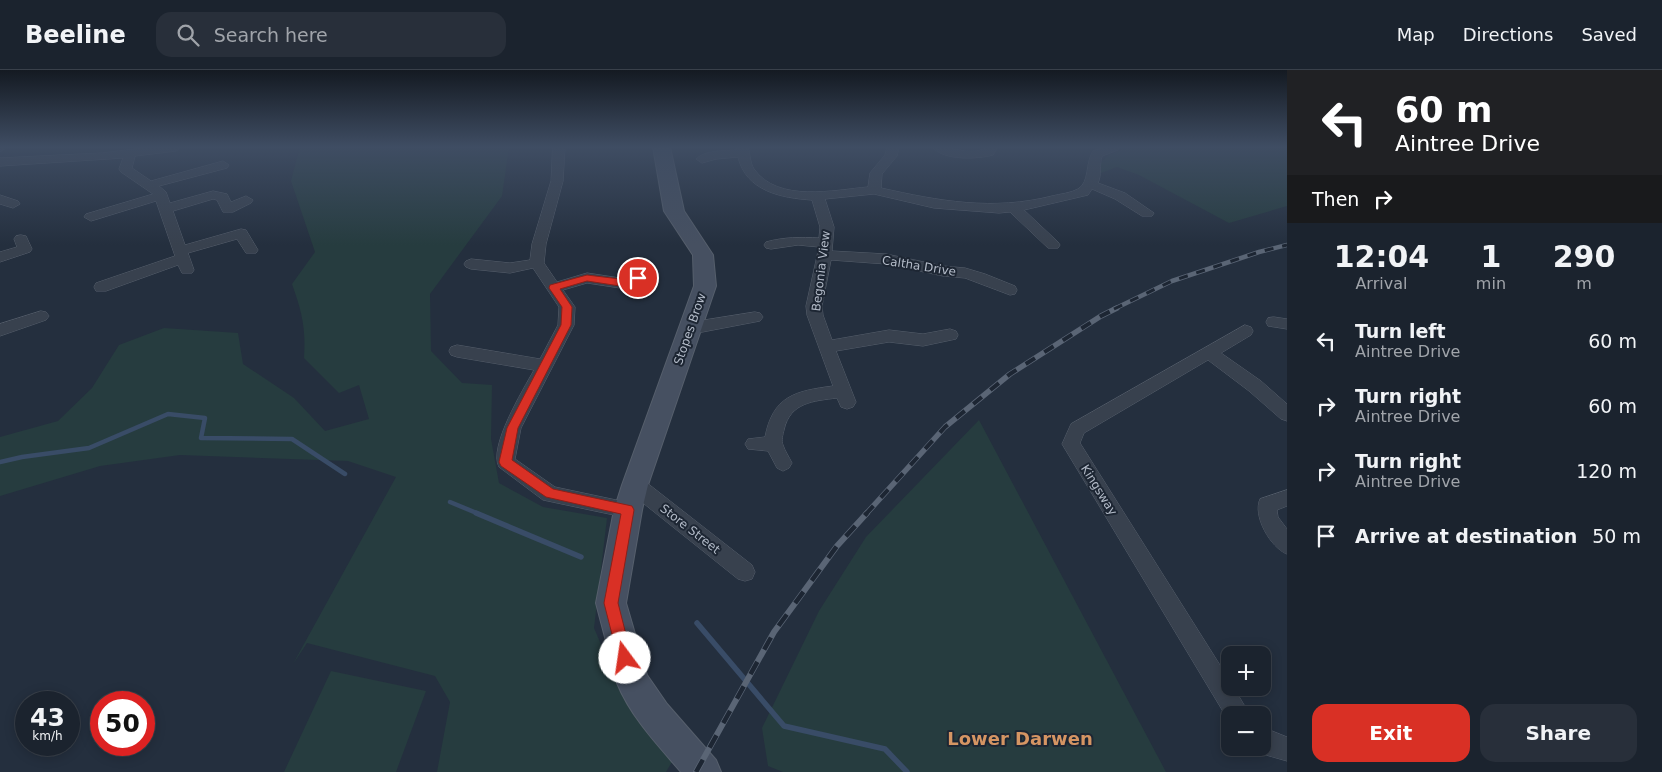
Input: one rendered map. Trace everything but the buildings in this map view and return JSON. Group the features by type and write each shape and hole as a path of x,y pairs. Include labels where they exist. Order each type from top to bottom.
{"main road":[{"name":"Stopes Brow","path":"668,180 674,212 703,256 705,286 692,328 631,498 611,603 633,683 655,716 704,772"}],"street":[{"path":"141,180 159,192 183,260"},
{"path":"149,185 168,180"},
{"path":"557,180 539,244 537,263 567,307 566,325 512,428 505,462 550,494 631,498"},
{"path":"758,180 764,185 786,193 817,196 874,190 934,204 989,209 1014,208 1083,192 1094,180"},
{"path":"874,190 875,180"},
{"path":"1090,184 1120,196 1147,213"},
{"path":"92,217 213,195 222,197 228,209 246,200"},
{"name":"Begonia View","path":"773,444 779,416 787,405 800,397 845,396 819,329 814,306 825,249 827,227 817,196"},
{"path":"0,198 13,204"},
{"path":"1014,208 1053,245"},
{"path":"101,287 183,260 241,233 251,250"},
{"path":"0,257 25,249 21,239"},
{"name":"Caltha Drive","path":"771,245 798,241 864,259 886,259 943,271 980,276 1010,290"},
{"path":"471,264 510,268 537,263"},
{"path":"554,288 587,278 620,283 638,278"},
{"path":"0,330 41,316"},
{"path":"692,328 755,317"},
{"name":"Kingsway","path":"1232,706 1071,444 1077,429 1245,331"},
{"path":"827,347 889,336 923,340 950,335"},
{"path":"457,351 545,366"},
{"path":"1210,353 1256,386 1287,414"},
{"path":"754,444 773,444 783,463"},
{"name":"Store Street","path":"631,498 745,572"},
{"path":"1287,498 1267,505 1268,520 1287,545"},
{"path":"1271,744 1287,749"}],"green space":[{"path":"504,180 502,196 430,294 431,351 462,383 492,385 491,439 499,483 543,507 607,518 594,628 624,698 673,760 666,772 437,772 450,702 435,676 307,643 293,664 396,477 348,461 180,455 100,466 0,496 0,437 58,421 92,388 119,345 164,328 238,333 243,364 294,398 325,431 369,419 359,385 339,393 304,358 302,320 292,284 315,252 291,181"},
{"path":"1148,180 1287,180 1287,206 1229,223"},
{"path":"979,420 1166,772 783,772 768,766 762,728 819,611 866,537"},
{"path":"331,671 426,691 396,772 284,772"}],"waterway":[{"path":"0,462 22,457 89,448 168,414 205,418 201,438 292,439 345,474"},
{"path":"450,502 479,514"},
{"path":"476,513 581,557"},
{"path":"697,623 784,726 885,749 907,772"}],"railway":[{"path":"1114,309 1172,281 1259,252 1287,245"},
{"path":"866,514 945,427 1010,374 1101,316 1117,308"},
{"path":"696,772 774,632 837,546 867,513"}],"district":[{"name":"Lower Darwen","path":"1020,738"}],"route":[{"path":"625,658 611,603 628,510 550,494 505,462 512,428 566,325 567,307 554,288 587,278 620,283 638,278"}]}
